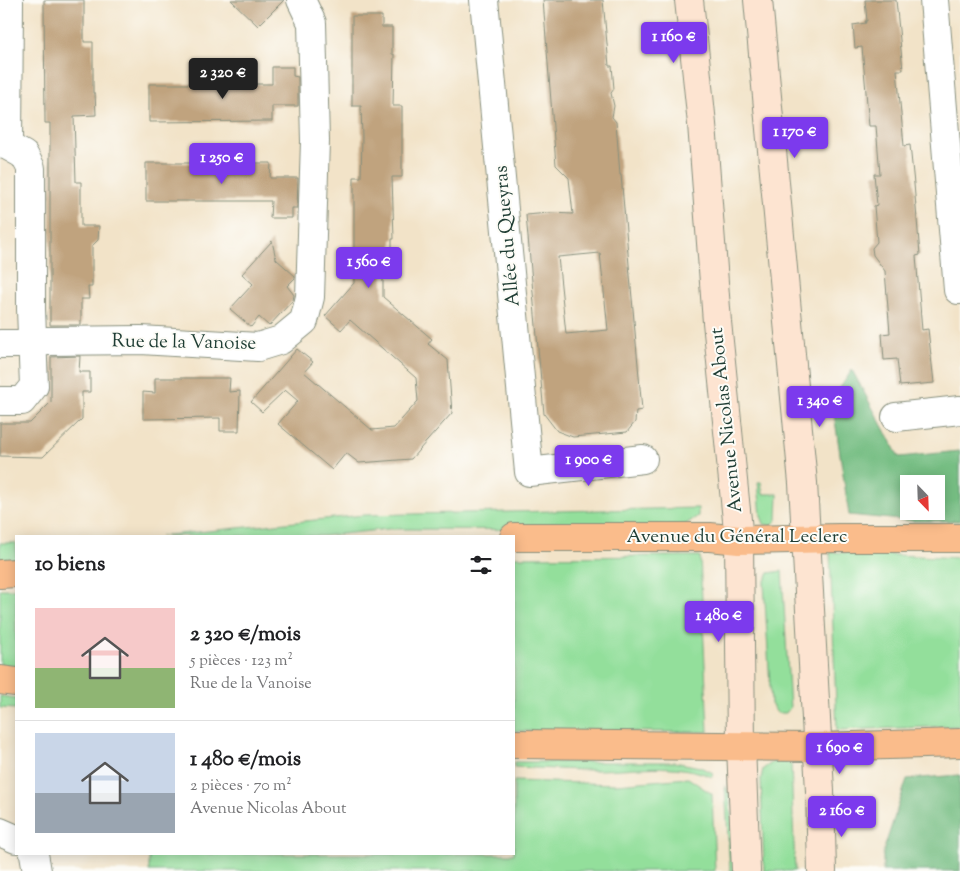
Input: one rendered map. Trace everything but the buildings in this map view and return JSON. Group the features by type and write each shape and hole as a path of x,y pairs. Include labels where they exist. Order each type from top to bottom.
{"main road":[{"name":"Avenue Nicolas About","path":"689,0 702,124 717,322 739,540 741,746 746,871"},
{"path":"758,0 803,483 822,871"},
{"name":"Avenue du Général Leclerc","path":"515,537 710,537 739,540 960,538"},
{"path":"0,574 15,573"},
{"path":"0,680 15,682"},
{"path":"515,744 817,747 960,743"}],"street":[{"path":"0,401 22,401 34,386 31,168 24,155 4,148 5,50 9,0"},
{"name":"Rue de la Vanoise","path":"0,344 32,344 47,341 141,340 258,346 281,340 304,321 310,297 314,141 312,23 301,0"},
{"name":"Allée du Queyras","path":"484,0 529,472 643,458"},
{"path":"934,0 959,295"},
{"path":"896,417 960,410"},
{"path":"0,832 15,839"},
{"path":"34,855 37,871"}],"green space":[{"path":"852,370 899,457 960,451 960,521 902,520 945,520 945,475 900,475 900,520 849,515 832,400"},
{"path":"758,482 761,482 763,494 778,494 777,520 771,526 764,524 761,516"},
{"path":"698,508 698,516 683,526 598,530 389,529 333,535 170,535 364,515"},
{"path":"0,543 15,543 15,567 0,568"},
{"path":"830,552 960,558 960,726 837,730"},
{"path":"700,556 708,732 515,731 515,557"},
{"path":"782,571 790,708 786,713 777,713 771,704 764,583 769,573"},
{"path":"0,589 15,589 15,669 0,666"},
{"path":"0,696 15,698 15,709 0,708"},
{"path":"515,762 674,762 700,767 713,773 712,777 698,772 669,768 564,769 515,767"},
{"path":"773,762 791,763 795,871 764,871 761,779 763,769"},
{"path":"960,775 960,871 883,871 883,852 907,779"},
{"path":"688,778 712,794 715,871 149,871 149,855 515,855 515,781 617,784"},
{"path":"725,785 729,793 736,871 730,871"}]}
